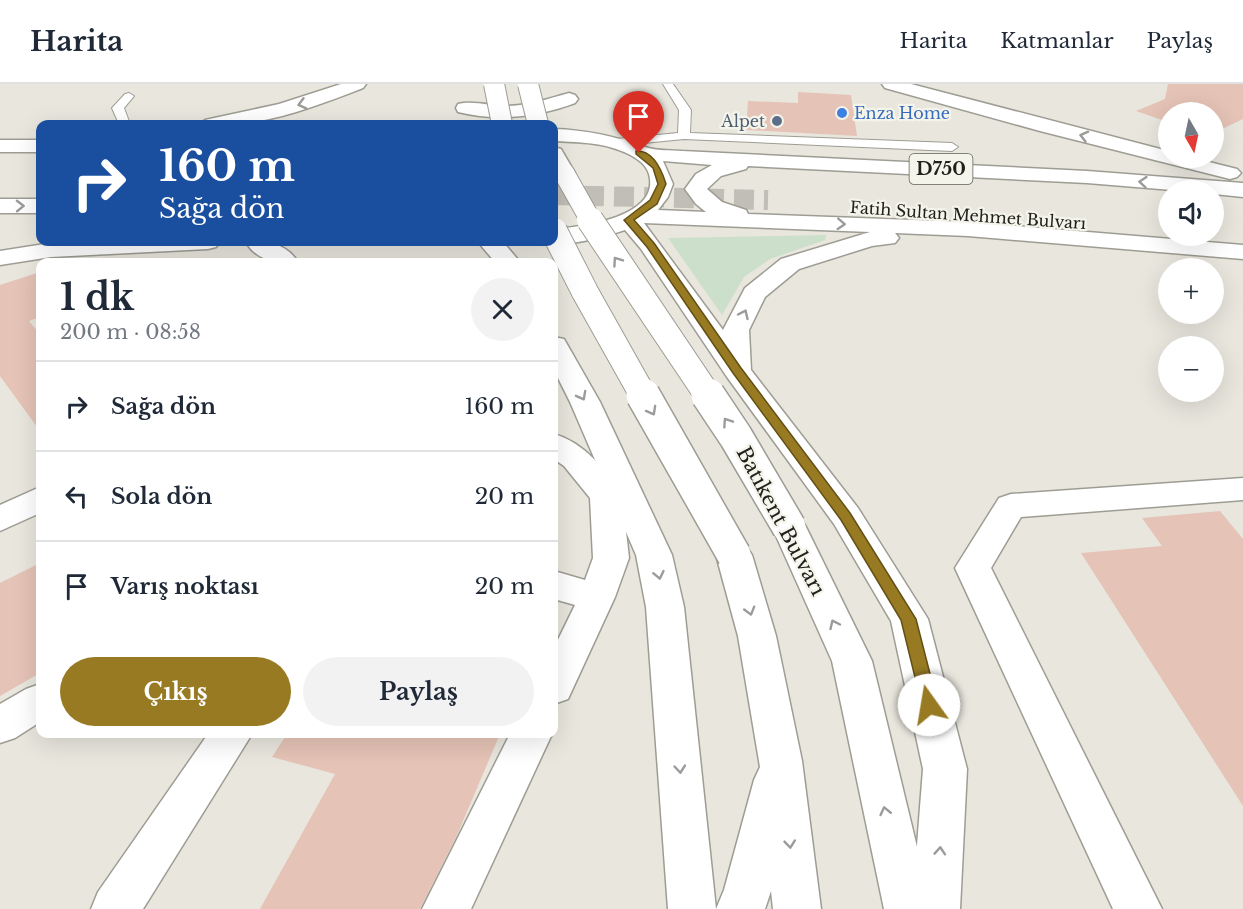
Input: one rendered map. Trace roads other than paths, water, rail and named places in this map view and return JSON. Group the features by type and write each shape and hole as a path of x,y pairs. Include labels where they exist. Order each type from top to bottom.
{"main road":[{"path":"233,120 313,101 357,84"},
{"path":"494,84 501,120"},
{"path":"528,84 537,120"},
{"path":"891,84 1047,127 1243,176"},
{"path":"466,108 516,112 548,107 575,111 617,143 639,153 657,167 662,184 654,202 632,218 605,229 558,235"},
{"path":"558,130 575,111"},
{"path":"5,146 36,144"},
{"name":"D750","path":"639,153 1087,177 1243,190"},
{"path":"792,162 749,163 717,168 701,179 696,189 702,201 727,213 799,222"},
{"name":"Batıkent Bulvarı","path":"559,163 595,229 736,437 789,527 852,661 908,909"},
{"path":"0,188 36,187"},
{"name":"Fatih Sultan Mehmet Bulvarı","path":"1158,201 766,189 1158,229"},
{"path":"0,206 36,206"},
{"path":"1224,206 1243,207"},
{"path":"632,218 968,229 1243,252"},
{"path":"632,218 737,371 846,516 909,619 945,769 936,909"},
{"path":"737,371 736,330 754,293 790,264 870,239 968,229"},
{"path":"1224,234 1243,236"},
{"path":"558,238 734,555 757,636 782,761 797,909"},
{"path":"0,258 57,256 165,246"},
{"path":"263,246 280,258"},
{"path":"494,246 504,258"},
{"path":"558,352 585,402 654,555 665,607 692,909"},
{"path":"558,447 575,459 606,496 611,558 597,597 558,679"},
{"path":"1138,909 974,568 1011,506 1243,489"},
{"path":"558,586 597,597"},
{"path":"0,725 36,703"},
{"path":"115,909 228,738"},
{"path":"446,909 529,738"},
{"path":"740,909 746,897 782,761"}],"lane":[{"path":"668,84 685,110 684,136"},
{"path":"122,120 118,108 129,96"},
{"path":"617,143 684,136 952,147"},
{"path":"878,144 880,166"}],"tunnel":[{"path":"558,195 768,200"}],"place":[{"name":"Enza Home","path":"842,113"},
{"name":"Alpet","path":"777,121"}]}
